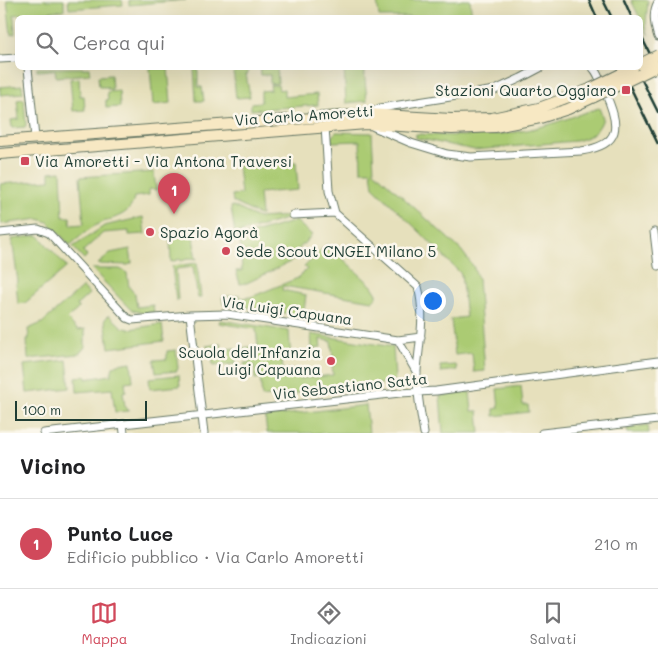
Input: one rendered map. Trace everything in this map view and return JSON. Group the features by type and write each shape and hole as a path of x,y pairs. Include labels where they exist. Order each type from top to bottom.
{"street":[{"path":"658,2 655,8 654,19 658,37"},
{"path":"643,62 658,55"},
{"path":"0,59 15,58"},
{"name":"Via Carlo Amoretti","path":"0,141 366,119 492,118 539,108 592,93 658,66"},
{"path":"28,70 35,138"},
{"name":"Via Carlo Amoretti","path":"0,154 325,126 366,119 380,108 495,90 536,70"},
{"path":"366,119 412,143 447,154 471,157 596,149 605,145 611,139 615,120 612,109 594,70"},
{"name":"Via Carlo Amoretti","path":"592,93 630,70"},
{"path":"325,126 329,191 336,213 418,287 422,320 417,374 424,433"},
{"path":"293,215 336,213"},
{"name":"Via Luigi Capuana","path":"0,233 38,229 49,233 127,318 132,320 190,315 234,314 398,340 421,338"},
{"path":"654,232 658,266"},
{"path":"190,315 204,433"},
{"path":"398,340 417,374"},
{"name":"Via Sebastiano Satta","path":"44,433 419,392 658,361"},
{"path":"542,433 658,420"},
{"path":"123,424 124,433"}],"green space":[{"path":"7,0 64,0 64,10 14,15 15,34 11,35"},
{"path":"68,0 122,0 123,5 69,9"},
{"path":"129,0 186,0 129,5"},
{"path":"377,0 470,0 472,15 379,15"},
{"path":"631,0 648,0 646,24 648,35 643,25 643,15 638,15"},
{"path":"55,70 89,70 90,74 56,77"},
{"path":"150,70 168,70 171,103 153,105"},
{"path":"194,70 198,70 198,87 202,87 204,101 196,101"},
{"path":"233,70 248,70 248,74 246,74 250,97 236,98"},
{"path":"260,70 277,70 278,83 270,84 270,75 261,75"},
{"path":"344,70 364,70 367,101 346,103"},
{"path":"111,75 112,89 99,87 98,76"},
{"path":"79,78 80,96 84,96 85,110 73,111 70,79"},
{"path":"22,85 23,93 0,95 0,87"},
{"path":"270,85 278,85 279,90 284,89 284,97 317,94 318,105 251,110 251,103 261,102 261,91 271,90"},
{"path":"119,91 120,107 106,108 107,92"},
{"path":"24,99 26,127 12,128 11,120 19,119 17,100"},
{"path":"599,108 603,118 599,127 589,136 575,141 475,150 416,138 416,134 476,136 521,131 552,124"},
{"path":"336,132 372,133 374,171 461,250 473,266 478,279 485,371 474,372 472,353 455,355 451,319 466,317 461,274 373,187 371,171 361,171 360,141 332,142 331,137"},
{"path":"296,162 298,190 259,193 261,215 233,202 232,195 241,194 238,166"},
{"path":"61,171 63,217 70,217 71,225 84,224 80,177 154,172 156,190 149,189 149,195 134,197 130,208 126,212 95,226 70,245 48,222 39,219 1,224 0,184 50,180 50,172"},
{"path":"233,206 258,218 293,217 235,234 231,207"},
{"path":"143,217 145,234 129,235 129,231 103,233 83,251 87,256 84,259 73,247 104,226"},
{"path":"296,221 312,235 291,257 294,260 247,283 240,284 236,271 242,271 240,237"},
{"path":"193,232 197,259 191,258 181,261 180,259 171,262 168,234 188,234"},
{"path":"38,235 67,267 25,303 18,304 16,283 18,282 12,239"},
{"path":"327,244 372,286 377,294 373,301 283,286 282,290 306,295 304,311 321,313 320,318 223,304 222,297 240,295 240,298 251,297 298,278 307,269 304,267"},
{"path":"130,249 132,263 128,265 98,264 110,253"},
{"path":"197,263 201,298 198,298 193,267 176,269 178,300 176,300 172,266"},
{"path":"92,269 120,269 127,273 129,287 135,294 137,307 153,305 154,312 143,313 131,310"},
{"path":"83,287 89,294 77,305 79,308 67,319 78,330 85,329 85,347 79,354 28,359 28,329 42,323"},
{"path":"109,315 122,327 129,329 162,324 164,341 109,348 105,319"},
{"name":"Scuola dell'Infanzia Luigi Capuana","path":"220,320 289,331 291,360 282,361 283,370 299,369 300,379 333,375 332,365 334,365 331,341 320,339 321,347 312,349 311,334 393,347 395,378 389,383 262,397 260,378 255,379 254,366 245,367 244,363 251,362 250,352 240,352 240,348 258,346 256,329 219,323"},
{"path":"221,344 222,350 235,348 236,364 213,366 212,351 206,346"},
{"path":"176,350 177,371 156,373 154,360 167,359 167,351"},
{"path":"67,360 70,388 27,393 24,365"},
{"path":"131,362 133,381 125,382 126,391 123,392 125,406 129,411 115,412 112,389 77,392 76,377 86,376 86,379 111,375 113,367 118,364"},
{"path":"456,365 457,370 441,372 440,366"},
{"path":"179,375 180,386 150,389 149,378"},
{"path":"521,386 523,405 528,405 529,412 494,416 494,409 499,408 497,389"},
{"path":"470,392 472,411 478,411 480,433 443,433 440,396"},
{"path":"366,405 369,433 267,433 265,417"},
{"path":"648,425 649,433 628,433 627,428"}],"railway":[{"path":"589,0 596,15"},
{"path":"603,0 610,15"},
{"path":"624,0 631,15"},
{"path":"643,40 658,70"},
{"path":"622,70 658,144"},
{"path":"637,70 658,112"}],"place":[{"name":"Stazioni Quarto Oggiaro","path":"626,90"},
{"name":"Via Amoretti - Via Antona Traversi","path":"25,161"},
{"name":"Punto Luce","path":"174,214"},
{"name":"Spazio Agorà","path":"150,232"},
{"name":"Sede Scout CNGEI Milano 5","path":"226,251"},
{"name":"Scuola dell'Infanzia Luigi Capuana","path":"331,361"}]}
